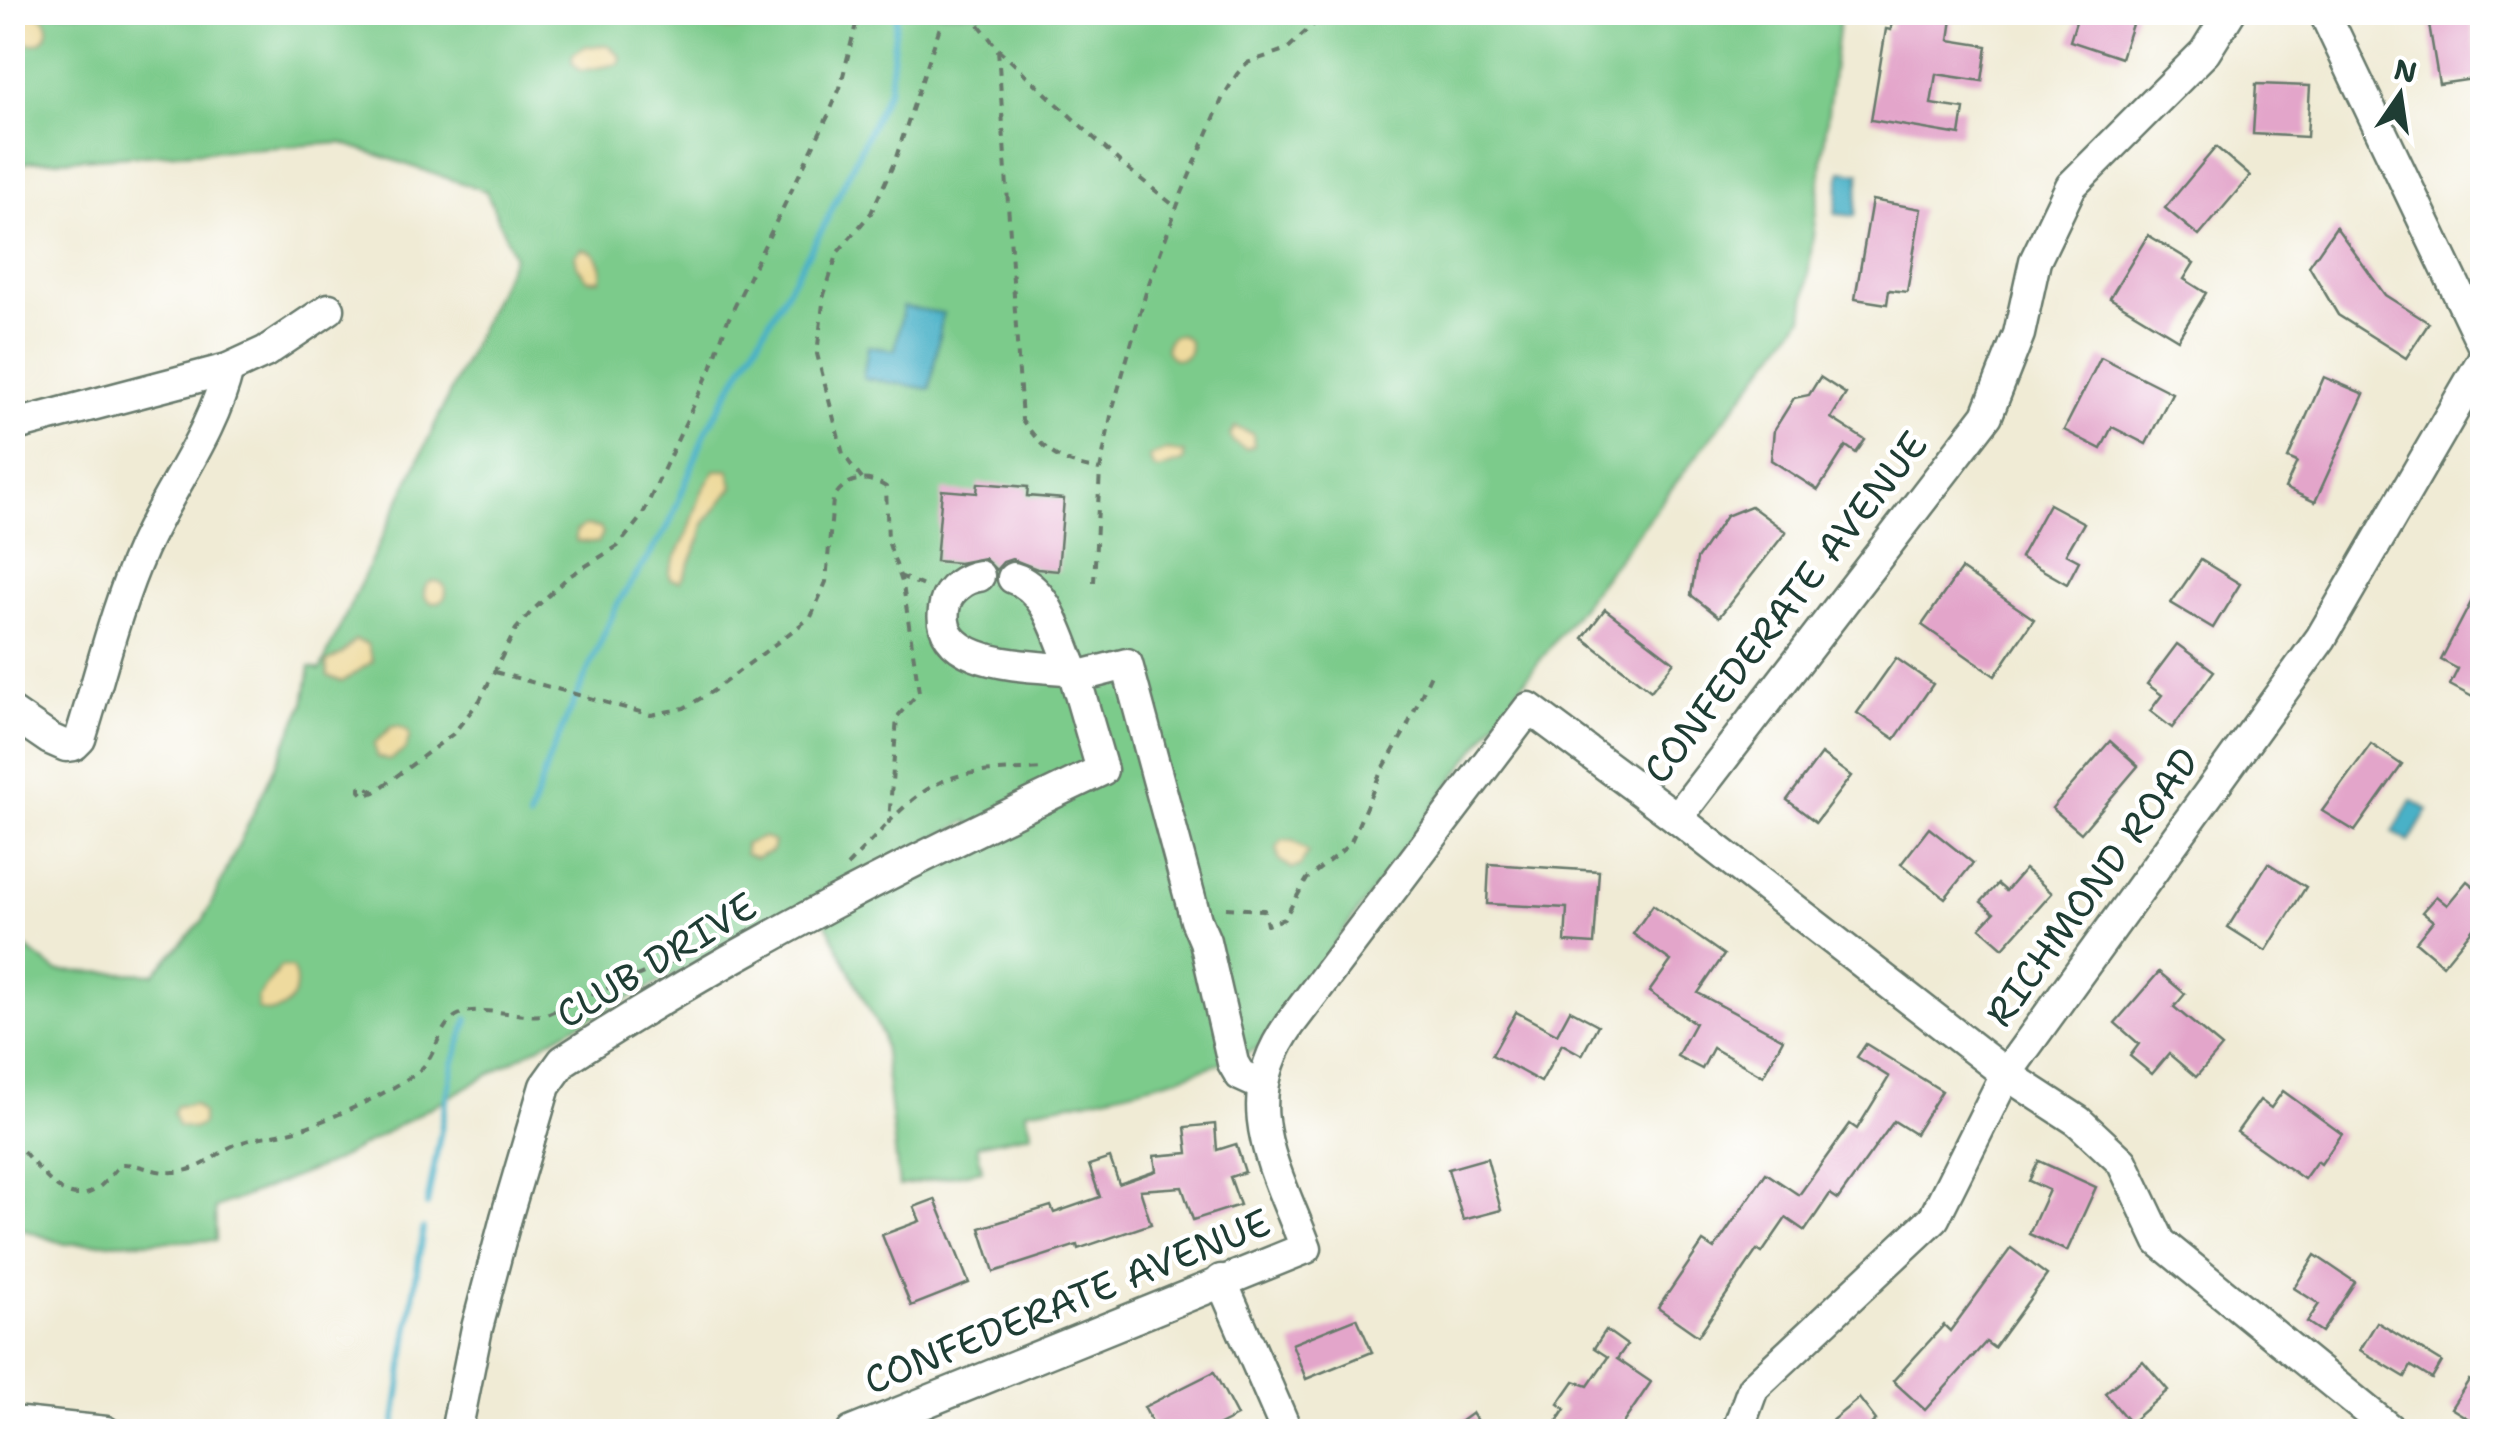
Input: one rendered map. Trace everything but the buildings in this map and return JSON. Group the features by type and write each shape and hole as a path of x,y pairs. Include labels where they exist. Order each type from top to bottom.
{"street":[{"name":"CONFEDERATE AVENUE","path":"852,1432 1306,1248 1263,1133 1262,1085 1268,1062 1282,1037 1528,708 1677,818 1987,414 2020,334 2035,261 2072,186 2205,52 2230,12"},
{"path":"2324,12 2482,343"},
{"path":"12,426 228,369 265,352 330,309"},
{"name":"RICHMOND ROAD","path":"1738,1432 1753,1388 1934,1218 2006,1074 2322,638 2482,360"},
{"path":"12,713 58,744 74,746 80,739 136,566 219,400 228,369"},
{"path":"1013,578 1030,586 1040,598 1074,673 1102,770 1072,784"},
{"path":"1040,598 967,582 945,605 946,629 955,644 978,658 1074,673 1127,664 1204,941 1233,1063 1240,1075 1262,1085"},
{"name":"CLUB DRIVE","path":"456,1432 477,1328 506,1218 545,1086 564,1061 731,958 1072,784"},
{"path":"1677,818 2006,1074 2078,1121 2122,1162 2160,1242 2393,1432"},
{"path":"1221,1280 1287,1432"},
{"path":"12,1422 92,1431"}],"path":[{"path":"375,792 453,734 480,700 516,629 548,593 618,546 642,516 711,368 727,322 828,116 840,88 859,12"},
{"path":"862,479 844,454 817,354 824,294 838,252 871,213 886,180 942,20 952,12"},
{"path":"970,12 998,49 1176,208"},
{"path":"1094,582 1100,470 1127,359 1176,208 1237,74 1247,62 1287,49 1328,12"},
{"path":"998,49 1022,420 1044,449 1078,466 1100,470"},
{"path":"494,672 652,715 684,708 811,617 826,582 833,498 839,488 862,479 874,480 886,487 888,541 903,585 918,692 897,717 888,822"},
{"path":"1226,908 1264,910 1268,925 1284,920 1308,879 1350,844 1380,774 1406,730 1432,672"},
{"path":"835,875 876,840 888,822 926,787 947,778 978,772 1051,769 1067,772 1072,784"},
{"path":"12,1140 45,1178 76,1194 98,1188 121,1164 171,1173 194,1169 242,1142 318,1123 402,1081 421,1069 452,1018 464,1011 526,1017 544,1014 679,958"}],"green space":[{"path":"13,13 1840,13 1803,317 1534,668 1259,1048 1144,1087 1025,1111 1032,1133 977,1145 982,1170 899,1186 882,1035 825,921 980,845 969,821 570,1029 333,1162 215,1208 216,1240 65,1244 13,1226 13,939 57,971 154,974 204,919 304,704 310,667 320,670 514,256 486,191 342,143 29,162 13,167"}],"sand":[{"path":"754,13 752,24 734,30 722,28 718,21 720,14"},
{"path":"33,14 44,18 48,29 44,40 33,44 22,40 18,29 22,18"},
{"path":"586,46 609,46 621,57 619,64 580,71 572,62 573,54"},
{"path":"582,249 592,252 598,260 600,280 588,280 577,266 575,255"},
{"path":"1178,335 1187,338 1187,356 1178,359 1169,356 1166,347 1169,338"},
{"path":"1235,427 1253,434 1254,446 1246,449 1233,442 1230,435"},
{"path":"1167,450 1184,453 1184,461 1158,470 1153,467 1149,457"},
{"path":"715,470 729,470 733,487 704,524 684,576 680,581 671,579 674,560 702,491"},
{"path":"585,526 600,528 603,533 598,543 576,541 576,531"},
{"path":"435,581 443,584 443,600 435,603 427,600 424,592 427,584"},
{"path":"355,640 367,644 373,661 342,682 328,676 326,663"},
{"path":"398,726 410,736 405,750 390,760 377,757 374,744 391,727"},
{"path":"764,837 774,842 772,851 756,858 745,854 745,844"},
{"path":"1282,840 1293,841 1308,852 1300,866 1293,869 1279,860 1277,848"},
{"path":"281,966 292,968 296,978 293,996 275,1011 258,1009 257,998"},
{"path":"194,1104 202,1112 202,1124 193,1129 178,1126 173,1113 176,1106"}],"water":[{"path":"1841,171 1860,173 1855,216 1835,214"},
{"path":"903,307 943,313 930,389 863,378 868,346 895,350"},
{"path":"2412,800 2428,810 2409,842 2393,832"}],"waterway":[{"path":"529,819 549,759 617,605 669,525 706,431 823,228 889,88 897,12"},
{"path":"427,1205 453,1064 468,1019"},
{"path":"395,1422 423,1229"}]}
